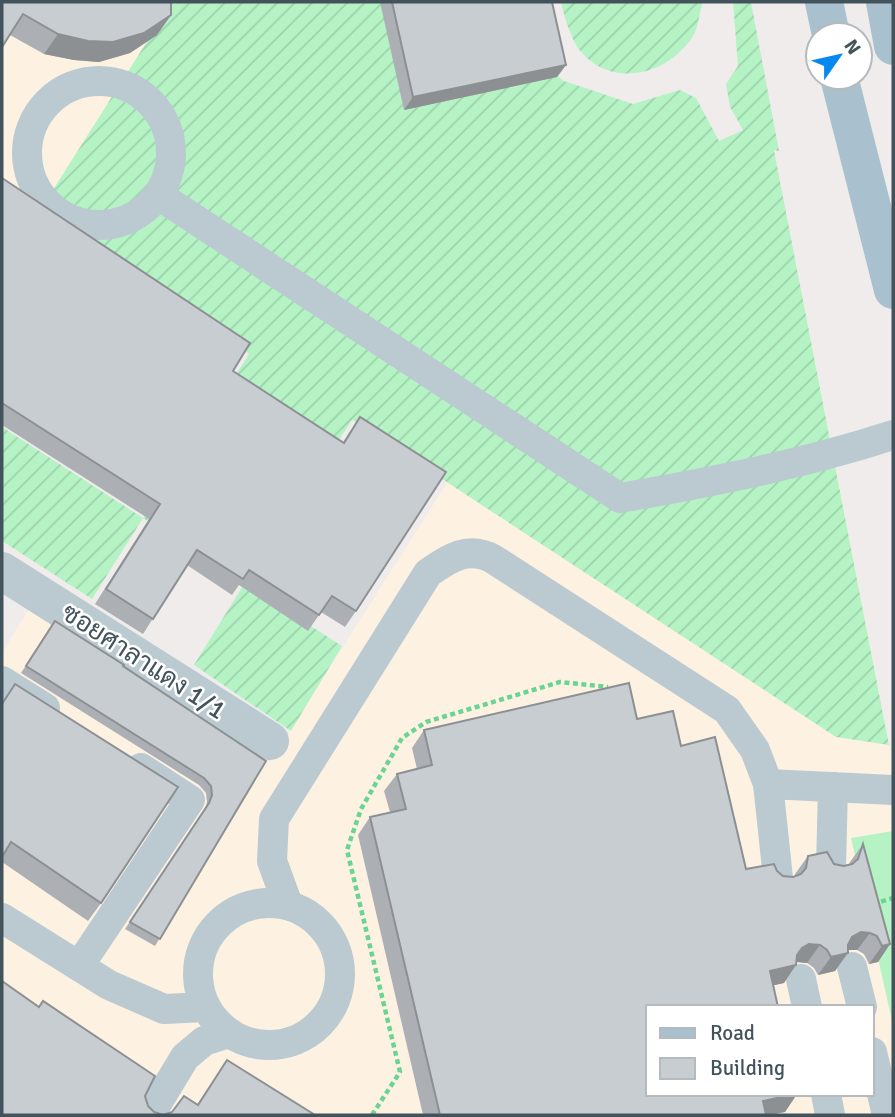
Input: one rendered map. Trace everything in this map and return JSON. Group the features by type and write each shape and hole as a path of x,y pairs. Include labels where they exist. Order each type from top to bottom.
{"main road":[{"path":"824,2 828,21"},
{"path":"885,2 893,46"},
{"path":"843,91 893,290"}],"street":[{"name":"ซอยศาลาแดง 1/1","path":"7,586 270,741"}],"lane":[{"path":"109,81 132,89 152,104 165,124 171,148 169,172 158,195 142,211 120,223 95,226 72,220 51,206 36,187 28,166 27,144 34,122 46,103 64,90 84,82 109,81"},
{"path":"158,195 620,498 715,481 845,451 893,435"},
{"path":"288,905 272,861 274,819 428,573 454,555 485,555 493,559 727,710 755,750 768,784 778,878"},
{"path":"2,681 72,725"},
{"path":"79,966 190,800 120,755"},
{"path":"768,784 893,790"},
{"path":"831,867 832,786"},
{"path":"265,902 288,905 309,916 326,932 337,953 340,976 337,999 325,1020 307,1036 286,1045 262,1046 239,1040 220,1027 205,1007 198,985 198,961 206,939 222,920 242,908 265,902"},
{"path":"2,918 109,985 164,1009 205,1007"},
{"path":"852,967 862,1005"},
{"path":"150,1115 185,1057 204,1041 229,1033"},
{"path":"874,1060 887,1115"},
{"path":"826,1096 830,1115"}],"path":[{"path":"372,1115 400,1072 347,850 361,809 402,738 426,722 560,682 611,687"},
{"path":"862,906 893,898"}],"shaded area":[{"path":"2,2 198,2 555,222 768,118 893,764 893,1115 125,1115 2,994 2,653 30,607 270,762 447,483 2,191"}],"green space":[{"path":"172,2 397,2 552,71 564,81 633,104 680,90 696,98 719,141 743,130 730,107 726,84 738,66 733,2 751,2 779,151 774,150 889,745 836,737 352,420 245,584 342,646 291,731 194,665 244,584 143,518 249,354 37,215"},
{"path":"561,2 702,2 702,5 695,33 669,61 638,73 621,73 591,61 578,48 572,38"},
{"path":"2,427 143,518 92,599 2,541"},
{"path":"893,831 893,1025 851,838"}],"building":[{"path":"2,2 171,2 171,15 144,33 113,42 88,41 58,34 23,14 2,47"},
{"path":"392,2 552,2 566,65 413,97"},
{"path":"2,178 250,343 233,371 344,443 360,417 446,472 356,611 332,596 319,615 249,570 243,579 197,550 153,619 106,589 160,504 2,403"},
{"path":"55,621 266,761 160,939 130,922 209,803 211,786 204,778 26,666"},
{"path":"629,683 637,719 673,711 681,746 715,737 746,869 774,864 783,876 793,877 806,868 808,856 827,852 834,864 852,864 858,859 863,844 890,944 882,946 877,936 861,932 852,937 848,953 831,957 820,945 809,944 797,955 796,965 770,971 778,1005 646,1005 646,1096 786,1096 763,1101 766,1115 440,1115 370,817 406,809 397,774 432,765 424,730"},
{"path":"15,684 178,787 101,903 11,842 2,857 2,704"},
{"path":"2,981 39,1007 43,1001 155,1076 145,1096 148,1106 163,1115 2,1115"},
{"path":"227,1060 315,1115 163,1115 172,1112 184,1096 198,1105"}]}
